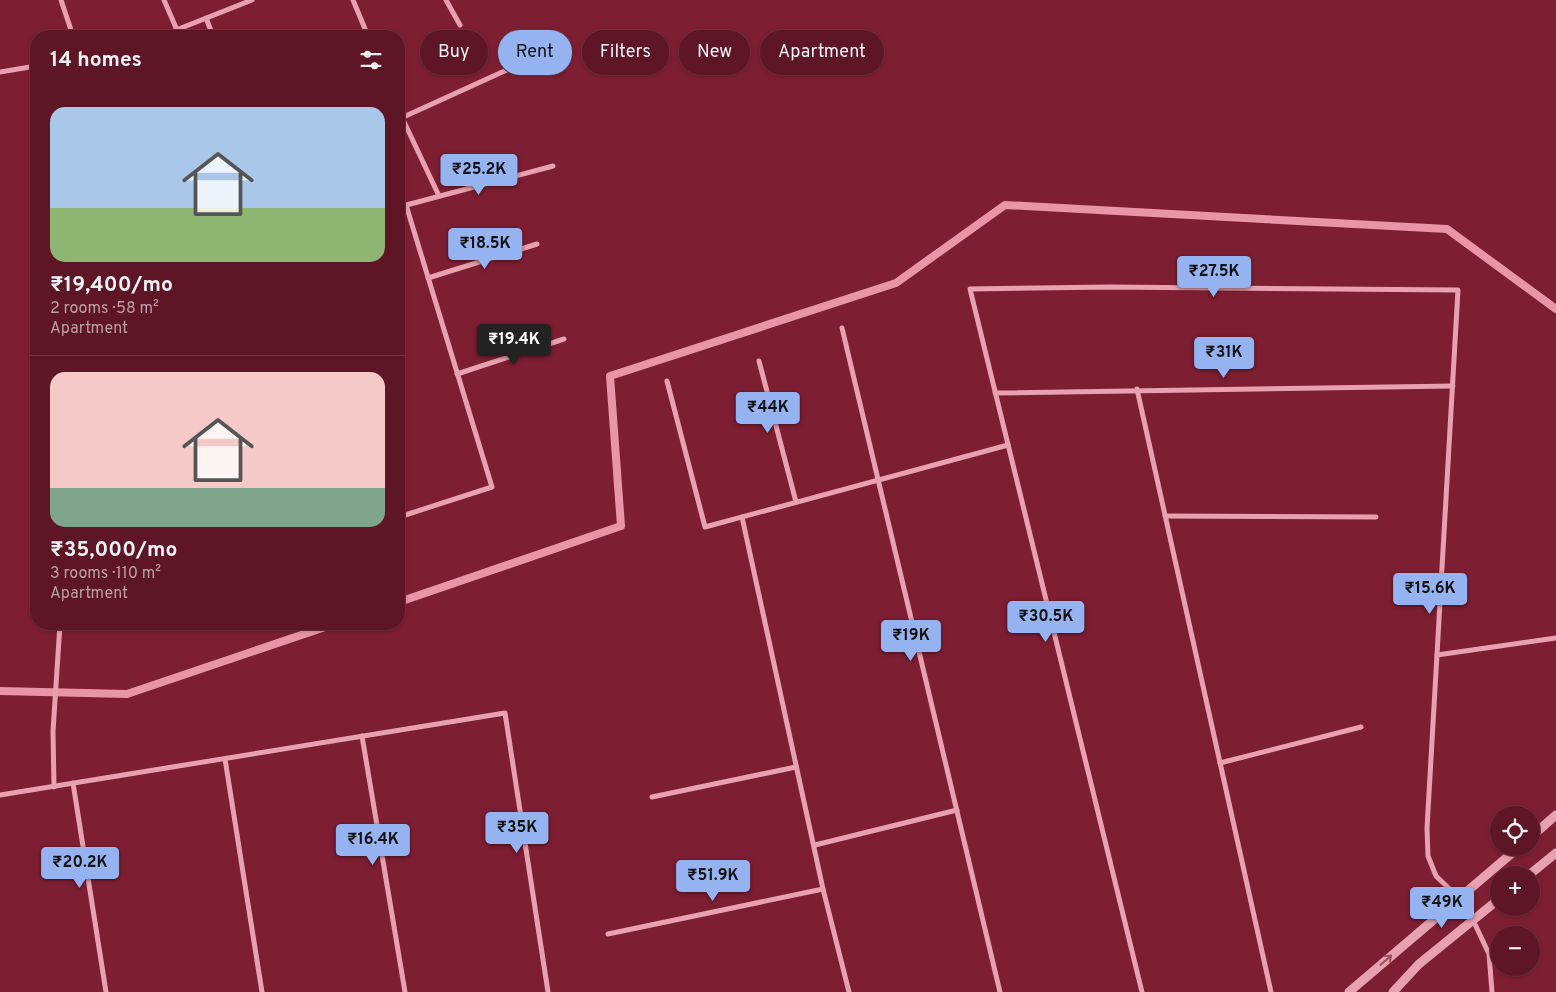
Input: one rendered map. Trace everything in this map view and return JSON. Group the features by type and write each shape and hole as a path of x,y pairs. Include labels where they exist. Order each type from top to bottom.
{"street":[{"path":"61,0 71,30"},
{"path":"164,0 177,30 252,0"},
{"path":"353,0 366,30"},
{"path":"446,0 460,25"},
{"path":"206,18 211,30"},
{"path":"0,72 30,67"},
{"path":"405,117 498,74"},
{"path":"405,129 439,196"},
{"path":"405,515 492,488 406,205 553,166"},
{"path":"428,278 537,244"},
{"path":"1142,992 970,289 1110,287 1458,290 1427,828 1428,856 1436,876 1459,898 1473,920 1489,954 1492,992"},
{"path":"842,328 1000,992"},
{"path":"457,374 564,339"},
{"path":"759,361 796,502"},
{"path":"667,381 705,527 1008,445"},
{"path":"995,393 1137,389 1453,386"},
{"path":"1137,389 1271,992"},
{"path":"1166,516 1376,517"},
{"path":"742,517 823,889 849,992"},
{"path":"54,787 53,731 60,630"},
{"path":"1437,655 1556,638"},
{"path":"0,795 505,713 548,992"},
{"path":"1220,763 1361,727"},
{"path":"362,736 405,992"},
{"path":"224,759 262,992"},
{"path":"652,797 796,767"},
{"path":"73,783 106,992"},
{"path":"815,846 957,810"},
{"path":"1540,829 1556,816"},
{"path":"1540,866 1556,853"},
{"path":"1349,992 1509,856"},
{"path":"608,934 823,889"},
{"path":"1393,992 1419,964 1490,906"}],"waterway":[{"path":"405,600 621,526 610,376 896,283 1005,205 1447,229 1556,309"},
{"path":"0,691 127,694 316,630"}]}
